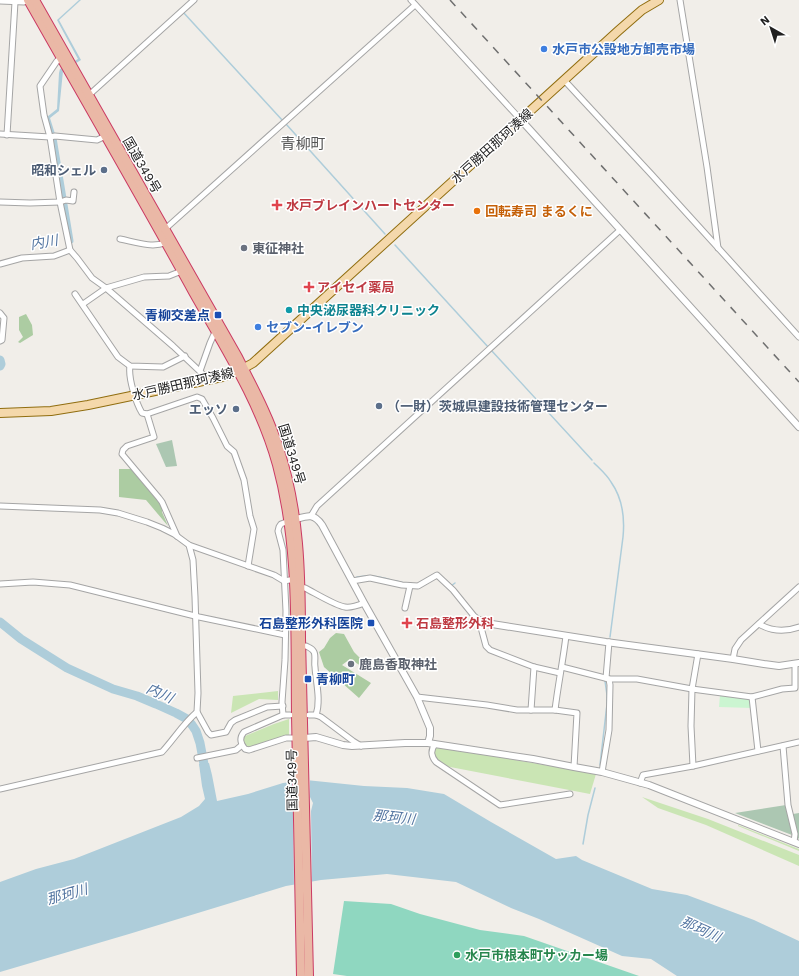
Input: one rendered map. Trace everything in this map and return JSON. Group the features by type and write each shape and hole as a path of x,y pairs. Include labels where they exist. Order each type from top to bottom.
{"highway":[{"name":"国道349号","path":"30,0 89,95 108,135"},
{"name":"国道349号","path":"30,0 61,58 108,135 241,370 273,450 292,520 301,587 301,976"},
{"name":"国道349号","path":"163,232 165,243 184,270 215,332 241,370"},
{"name":"国道349号","path":"292,520 300,738"},
{"name":"国道349号","path":"300,749 309,976"}],"main road":[{"name":"水戸勝田那珂湊線","path":"0,413 51,411 88,405 209,380 226,376 241,370 261,357 564,80 636,16 659,0"}],"street":[{"path":"0,1 15,2 30,0"},
{"path":"89,95 194,0"},
{"path":"410,0 521,120 799,427"},
{"path":"680,0 719,249"},
{"path":"7,135 15,2"},
{"path":"163,232 415,5"},
{"path":"61,58 57,61 40,86 44,115 63,201 70,250 92,278 106,288 185,356 209,380"},
{"path":"564,80 799,337"},
{"path":"0,134 54,136 97,140 108,135"},
{"path":"0,202 30,203 73,201 74,192"},
{"path":"311,516 317,506 620,230"},
{"path":"120,239 152,246 165,243"},
{"path":"0,264 22,258 54,256 70,250"},
{"path":"82,304 106,288 144,277 169,276 184,270"},
{"path":"76,294 118,357 130,366 163,367 185,356"},
{"path":"0,313 4,318 2,340 0,341"},
{"path":"200,370 215,332"},
{"path":"130,366 129,372 138,405 142,413 147,414 197,397 202,400 227,446 234,452 244,480 250,516 254,529 248,566"},
{"path":"147,414 154,436 127,446 123,450 122,454 162,502 178,538"},
{"path":"0,506 100,510 118,513 162,528 174,534 189,546 274,575 284,581 295,579"},
{"path":"283,715 286,610 283,550 278,531 281,524 311,516 315,517 322,525 417,697 430,728 431,756 436,762 500,805 570,794"},
{"path":"189,546 193,560 196,616 197,712 208,732 211,735 226,732 231,724 241,717 267,707 283,706"},
{"path":"352,581 370,578 410,586 418,586 437,574 453,590 474,616 479,620 492,624 779,666 797,664 795,688 782,689 752,697 692,689 637,679 607,678 562,667"},
{"path":"0,584 33,582 70,585 196,616 285,635"},
{"path":"405,608 410,586"},
{"path":"301,587 346,607 352,607 364,603"},
{"path":"733,659 737,644 799,587"},
{"path":"479,620 486,646 490,650 534,667 560,673"},
{"path":"759,624 764,627 778,630 799,627"},
{"path":"555,710 566,636"},
{"path":"602,772 609,730 610,685 607,678 609,642"},
{"path":"306,646 311,648 315,653 318,688 318,710 316,715"},
{"path":"693,766 691,726 692,689 698,654"},
{"path":"531,710 534,667"},
{"path":"417,697 517,710 555,710 577,713 574,767"},
{"path":"752,697 758,751"},
{"path":"0,789 162,752 184,724 197,712"},
{"path":"290,716 283,715 244,732 240,739 242,745 249,750 286,738 316,737 352,746 411,743 431,744 533,759 602,772 656,788 796,843 788,805 783,746"},
{"path":"309,715 316,715 325,720 361,746"},
{"path":"640,783 643,775 693,766 799,742"},
{"path":"197,758 236,750 242,745"}],"green space":[{"path":"26,314 32,325 33,335 20,343 18,342 23,337 19,330 19,317"},
{"path":"172,440 177,466 166,467 156,444"},
{"path":"119,469 131,469 162,504 162,512 168,526 146,500 119,497"},
{"path":"336,633 344,634 354,652 363,661 361,666 350,659 342,665 371,683 359,698 324,667 319,652"},
{"path":"278,691 278,700 259,699 231,713 233,696"},
{"path":"720,695 751,699 752,708 719,707"},
{"path":"289,719 289,736 253,747 247,747 244,743 243,739 245,736"},
{"path":"435,746 596,774 590,794 445,766 434,757"},
{"path":"642,797 708,819 799,855 799,866 706,825 658,808"},
{"path":"786,805 792,835 735,813"},
{"path":"799,813 799,839 793,814"},
{"path":"738,826 799,849 799,851"},
{"name":"水戸市根本町サッカー場","path":"344,901 391,904 420,914 480,930 524,936 639,976 347,976 333,974"}],"water":[{"path":"79,0 81,0 59,20 81,60 63,71 59,111 50,118 55,134 51,135 47,117 57,109 60,69 78,59 57,20"},
{"name":"那珂川","path":"209,763 217,801 248,794 283,783 306,780 364,786 407,788 444,794 556,859 576,856 582,860 652,889 687,895 754,920 799,941 799,976 677,976 651,959 622,956 511,908 456,882 387,874 321,880 286,886 0,972 0,882 36,869 74,859 181,817 199,806 205,799 199,764"}],"pier":[{"path":"310,778 310,797 313,803 311,811 312,884 294,887 293,812 291,805 293,798 292,780"}],"waterway":[{"path":"183,12 283,121"},
{"path":"286,124 385,234"},
{"path":"54,138 71,241"},
{"path":"395,245 489,348"},
{"path":"491,350 592,460"},
{"name":"内川","path":"0,360 0,366"},
{"path":"594,463 608,477 615,488 621,502 624,522 610,637"},
{"path":"357,577 374,576 391,580"},
{"path":"396,581 404,583"},
{"path":"451,586 455,583"},
{"name":"内川","path":"0,622 21,639 67,668 113,689 137,696 156,704 187,719 196,731 200,743 206,775"},
{"path":"600,765 607,704 605,681"},
{"path":"583,844 595,788"}],"railway":[{"path":"450,0 799,382"}],"place":[{"name":"水戸市公設地方卸売市場","path":"544,49"},
{"name":"昭和シェル","path":"104,170"},
{"name":"水戸ブレインハートセンター","path":"277,205"},
{"name":"回転寿司 まるくに","path":"477,211"},
{"name":"東征神社","path":"244,248"},
{"name":"アイセイ薬局","path":"309,287"},
{"name":"中央泌尿器科クリニック","path":"289,310"},
{"name":"青柳交差点","path":"218,315"},
{"name":"セブン-イレブン","path":"258,327"},
{"name":"（一財）茨城県建設技術管理センター","path":"379,406"},
{"name":"エッソ","path":"236,409"},
{"name":"石島整形外科医院","path":"371,623"},
{"name":"石島整形外科","path":"407,623"},
{"name":"鹿島香取神社","path":"351,664"},
{"name":"青柳町","path":"308,679"},
{"name":"水戸市根本町サッカー場","path":"457,955"}],"district":[{"name":"青柳町","path":"303,144"}]}
